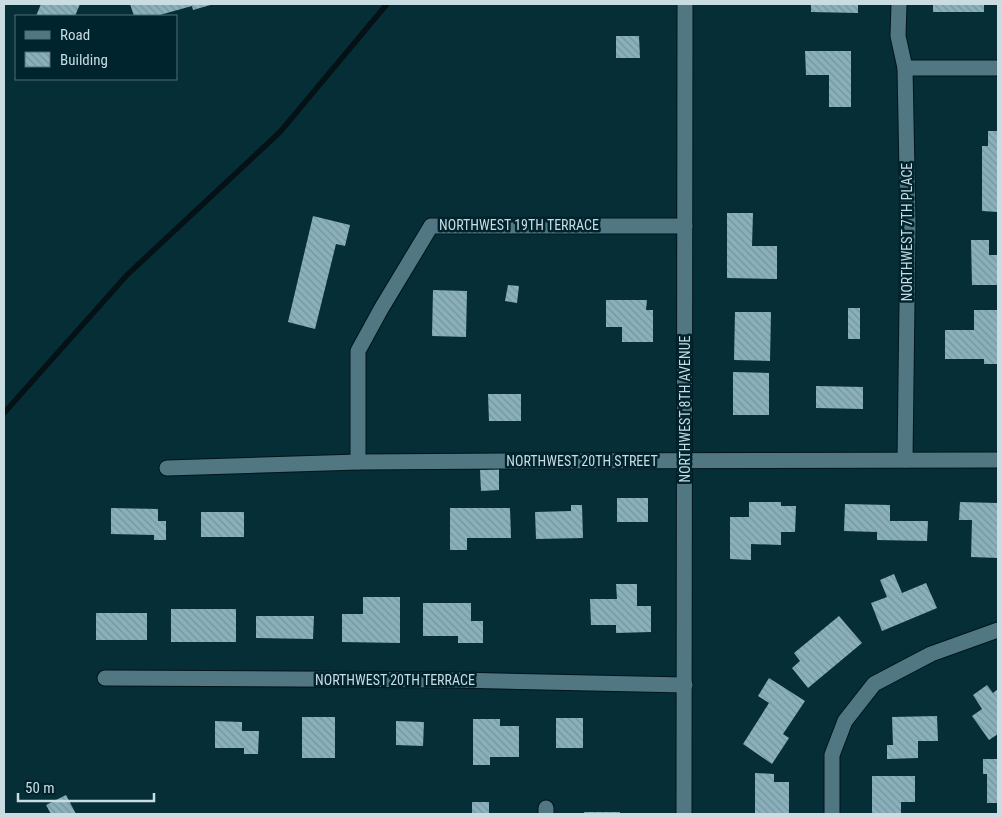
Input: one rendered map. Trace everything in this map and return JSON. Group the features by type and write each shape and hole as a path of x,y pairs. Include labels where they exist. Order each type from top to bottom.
{"street":[{"name":"NORTHWEST 8TH AVENUE","path":"684,814 685,4"},
{"name":"NORTHWEST 7TH PLACE","path":"899,4 898,36 905,68 908,224 905,460"},
{"path":"905,68 998,68"},
{"name":"NORTHWEST 19TH TERRACE","path":"358,462 358,351 431,226 685,226"},
{"name":"NORTHWEST 20TH STREET","path":"167,468 358,462 998,460"},
{"path":"832,814 832,755 844,721 874,684 931,654 998,630"},
{"name":"NORTHWEST 20TH TERRACE","path":"105,678 446,680 685,685"}],"building":[{"path":"41,4 80,4 75,15 36,15"},
{"path":"130,4 214,4 193,10 192,6 160,15 134,15"},
{"path":"811,4 858,4 858,13 811,12"},
{"path":"933,4 984,4 984,12 933,12"},
{"path":"616,36 639,36 640,58 616,58"},
{"path":"805,51 851,51 851,107 829,107 829,75 806,75"},
{"path":"988,131 998,131 998,212 982,211 982,146 988,146"},
{"path":"727,213 753,213 752,246 777,246 777,279 727,278"},
{"path":"313,216 350,225 345,246 336,244 315,329 288,322"},
{"path":"971,240 989,240 989,255 998,255 998,285 972,285"},
{"path":"508,285 519,286 517,303 505,301"},
{"path":"433,290 467,291 466,337 432,336"},
{"path":"606,300 647,300 646,310 653,310 653,342 622,342 622,327 606,327"},
{"path":"848,308 860,308 860,339 848,339"},
{"path":"974,310 998,310 998,364 984,364 984,359 945,359 945,330 974,330"},
{"path":"735,312 771,312 770,361 734,360"},
{"path":"733,372 769,373 769,415 733,415"},
{"path":"816,386 863,387 863,409 816,408"},
{"path":"488,394 521,394 521,421 489,421"},
{"path":"499,469 499,490 481,491 480,470"},
{"path":"617,498 648,498 648,522 617,522"},
{"path":"749,502 781,502 781,506 796,506 795,532 781,532 781,545 751,544 751,560 730,559 730,517 749,517"},
{"path":"960,502 998,503 998,558 971,557 972,520 959,520"},
{"path":"845,504 890,505 890,521 928,521 927,541 877,540 877,532 844,531"},
{"path":"571,505 582,505 583,538 536,539 535,512 571,511"},
{"path":"111,508 158,509 158,521 166,521 166,540 154,540 154,535 111,534"},
{"path":"450,508 510,508 511,538 467,538 467,550 450,550"},
{"path":"201,512 244,512 244,537 201,537"},
{"path":"894,574 902,593 926,583 937,608 882,631 871,603 887,597 880,580"},
{"path":"616,584 637,584 637,606 651,606 651,632 616,633 616,625 591,625 590,599 617,599"},
{"path":"363,597 400,597 400,643 342,642 342,614 363,614"},
{"path":"423,603 471,603 471,621 483,621 483,643 458,643 458,636 423,636"},
{"path":"171,609 236,609 236,642 171,642"},
{"path":"96,613 147,613 147,640 96,640"},
{"path":"256,616 314,616 313,639 256,638"},
{"path":"839,616 862,643 808,688 792,668 800,661 794,653"},
{"path":"769,678 805,701 783,734 789,738 772,764 743,744 769,703 758,696"},
{"path":"987,685 993,693 998,689 998,734 989,740 972,716 982,709 973,695"},
{"path":"937,716 938,741 918,741 918,758 887,759 887,745 893,745 892,717"},
{"path":"302,717 335,717 335,758 302,758"},
{"path":"556,718 583,718 583,748 556,748"},
{"path":"473,719 500,719 500,726 519,726 519,757 490,757 490,765 473,765"},
{"path":"215,721 242,722 242,731 259,731 258,754 244,754 244,748 215,748"},
{"path":"396,721 424,722 423,746 396,745"},
{"path":"983,759 998,759 998,803 987,803 987,774 983,774"},
{"path":"755,773 774,774 774,782 789,782 789,814 755,814"},
{"path":"872,776 915,776 915,802 901,802 901,814 872,814"},
{"path":"66,795 76,814 51,814 46,805"},
{"path":"472,802 489,802 489,814 472,814"},
{"path":"584,812 620,812 620,814 585,814"}],"waterway":[{"path":"4,413 127,275 280,132 387,4"}]}
